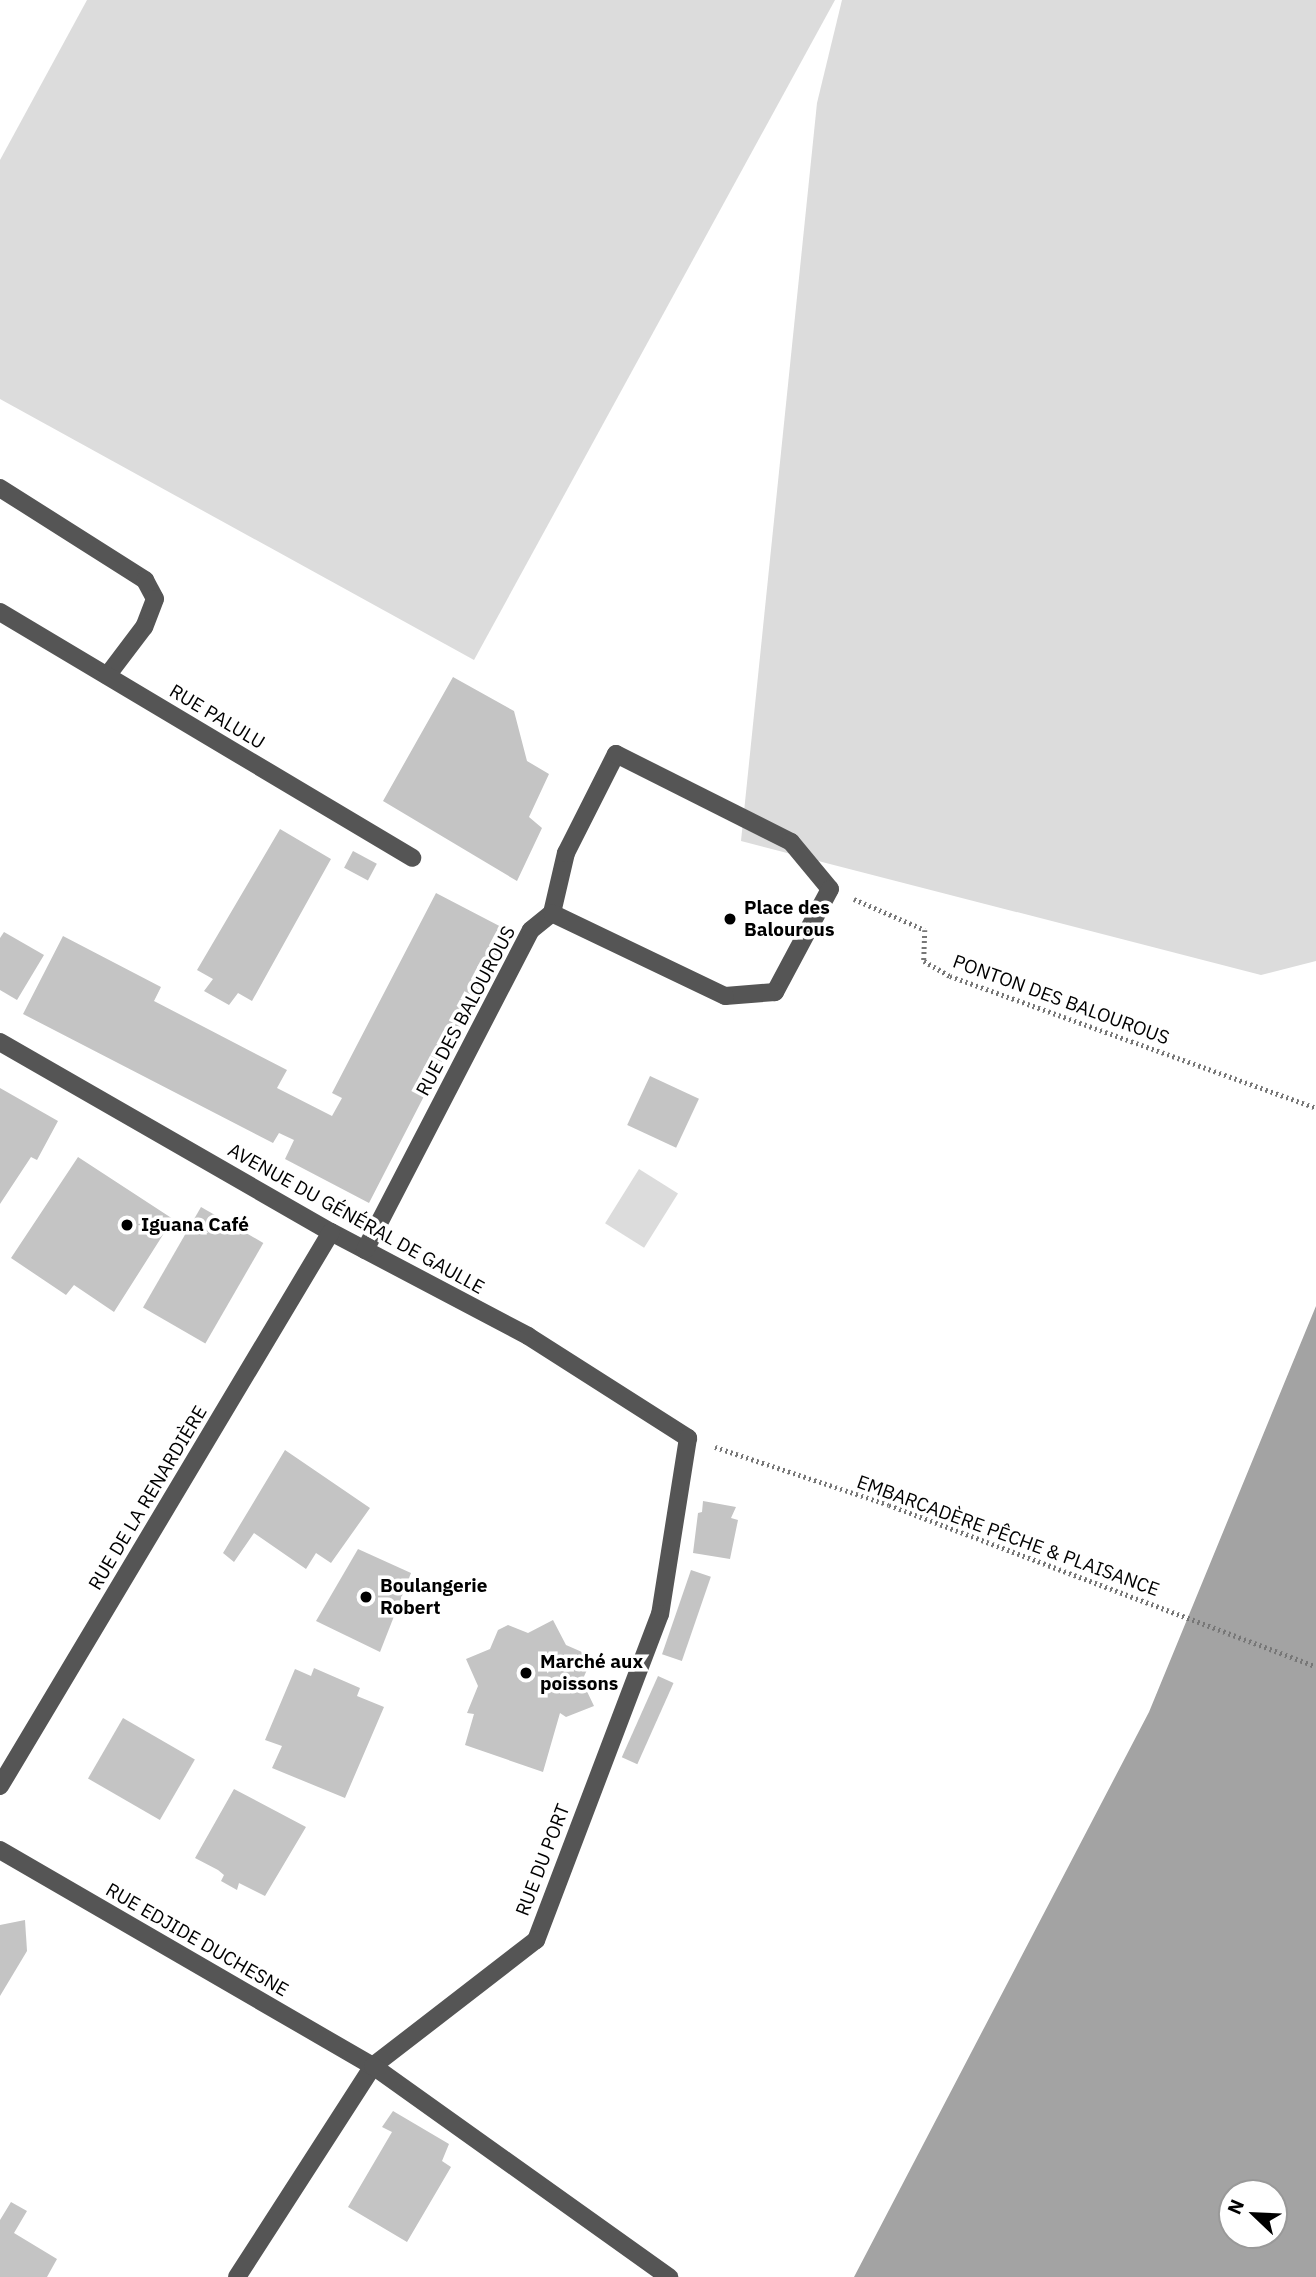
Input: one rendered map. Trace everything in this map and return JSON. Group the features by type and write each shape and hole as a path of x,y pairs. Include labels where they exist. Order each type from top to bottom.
{"street":[{"path":"0,488 145,580 155,599 144,627 107,676"},
{"name":"RUE PALULU","path":"0,612 412,858"},
{"path":"616,754 791,842 830,889 775,992 725,996 552,914 566,853 616,754"},
{"name":"RUE DES BALOUROUS","path":"365,1250 531,930 552,914"},
{"name":"AVENUE DU GÉNÉRAL DE GAULLE","path":"0,1042 331,1232 528,1336 688,1438"},
{"name":"RUE DE LA RENARDIÈRE","path":"0,1786 331,1232"},
{"name":"RUE DU PORT","path":"237,2277 373,2066 536,1940 660,1614 688,1438"},
{"name":"RUE EDJIDE DUCHESNE","path":"0,1850 373,2066 669,2277"}],"path":[{"name":"PONTON DES BALOUROUS","path":"830,889 925,930 924,961 950,976 1316,1108"},
{"name":"EMBARCADÈRE PÊCHE & PLAISANCE","path":"688,1438 889,1505 1316,1666"}],"shaded area":[{"path":"87,0 835,0 474,660 0,399 0,160"},
{"path":"842,0 1316,0 1316,961 1261,975 741,841 817,103"},
{"path":"639,1169 678,1193 644,1248 605,1223"},
{"path":"1316,1306 1316,2277 854,2277 1149,1712"}],"building":[{"path":"453,677 514,711 527,761 549,774 529,817 542,828 517,881 383,801"},
{"path":"280,829 331,859 252,1001 238,993 229,1005 204,991 213,979 197,970"},
{"path":"353,851 377,864 368,880 344,868"},
{"path":"436,893 509,931 369,1203 285,1159 294,1140 279,1133 273,1143 23,1014 63,936 161,987 154,1001 287,1070 277,1088 332,1116 342,1098 332,1093"},
{"path":"4,932 44,955 17,1000 0,990 0,938"},
{"path":"650,1076 699,1099 676,1148 627,1125"},
{"path":"0,1088 58,1121 37,1160 31,1157 0,1204"},
{"path":"78,1157 173,1219 114,1312 74,1285 66,1295 11,1258"},
{"path":"201,1207 263,1243 205,1343 143,1307"},
{"path":"285,1450 370,1508 331,1563 316,1553 306,1569 254,1533 234,1562 223,1553"},
{"path":"703,1501 736,1507 731,1518 738,1520 730,1559 693,1553 698,1513 702,1512"},
{"name":"Boulangerie Robert","path":"358,1549 411,1573 380,1652 316,1621"},
{"path":"691,1570 711,1577 682,1661 662,1654"},
{"path":"553,1620 566,1645 582,1652 590,1663 582,1681 594,1706 566,1717 560,1713 543,1772 465,1745 474,1714 467,1713 478,1686 466,1659 490,1649 498,1630 508,1625 528,1633"},
{"path":"314,1668 360,1688 357,1696 384,1707 345,1798 272,1768 282,1746 265,1740 295,1669 311,1676"},
{"path":"658,1676 674,1683 637,1764 622,1757"},
{"path":"123,1718 195,1760 160,1820 88,1779"},
{"path":"234,1789 306,1827 265,1896 239,1883 237,1890 221,1881 224,1875 218,1870 195,1858"},
{"path":"25,1920 27,1951 0,1996 0,1925"},
{"path":"393,2111 449,2144 442,2161 451,2167 407,2242 348,2207 392,2132 382,2127"},
{"path":"11,2202 27,2211 14,2233 57,2259 47,2277 0,2277 0,2220"}],"place":[{"name":"Place des Balourous","path":"730,919"},
{"name":"Iguana Café","path":"127,1225"},
{"name":"Boulangerie Robert","path":"366,1597"},
{"name":"Marché aux poissons","path":"526,1673"}]}
